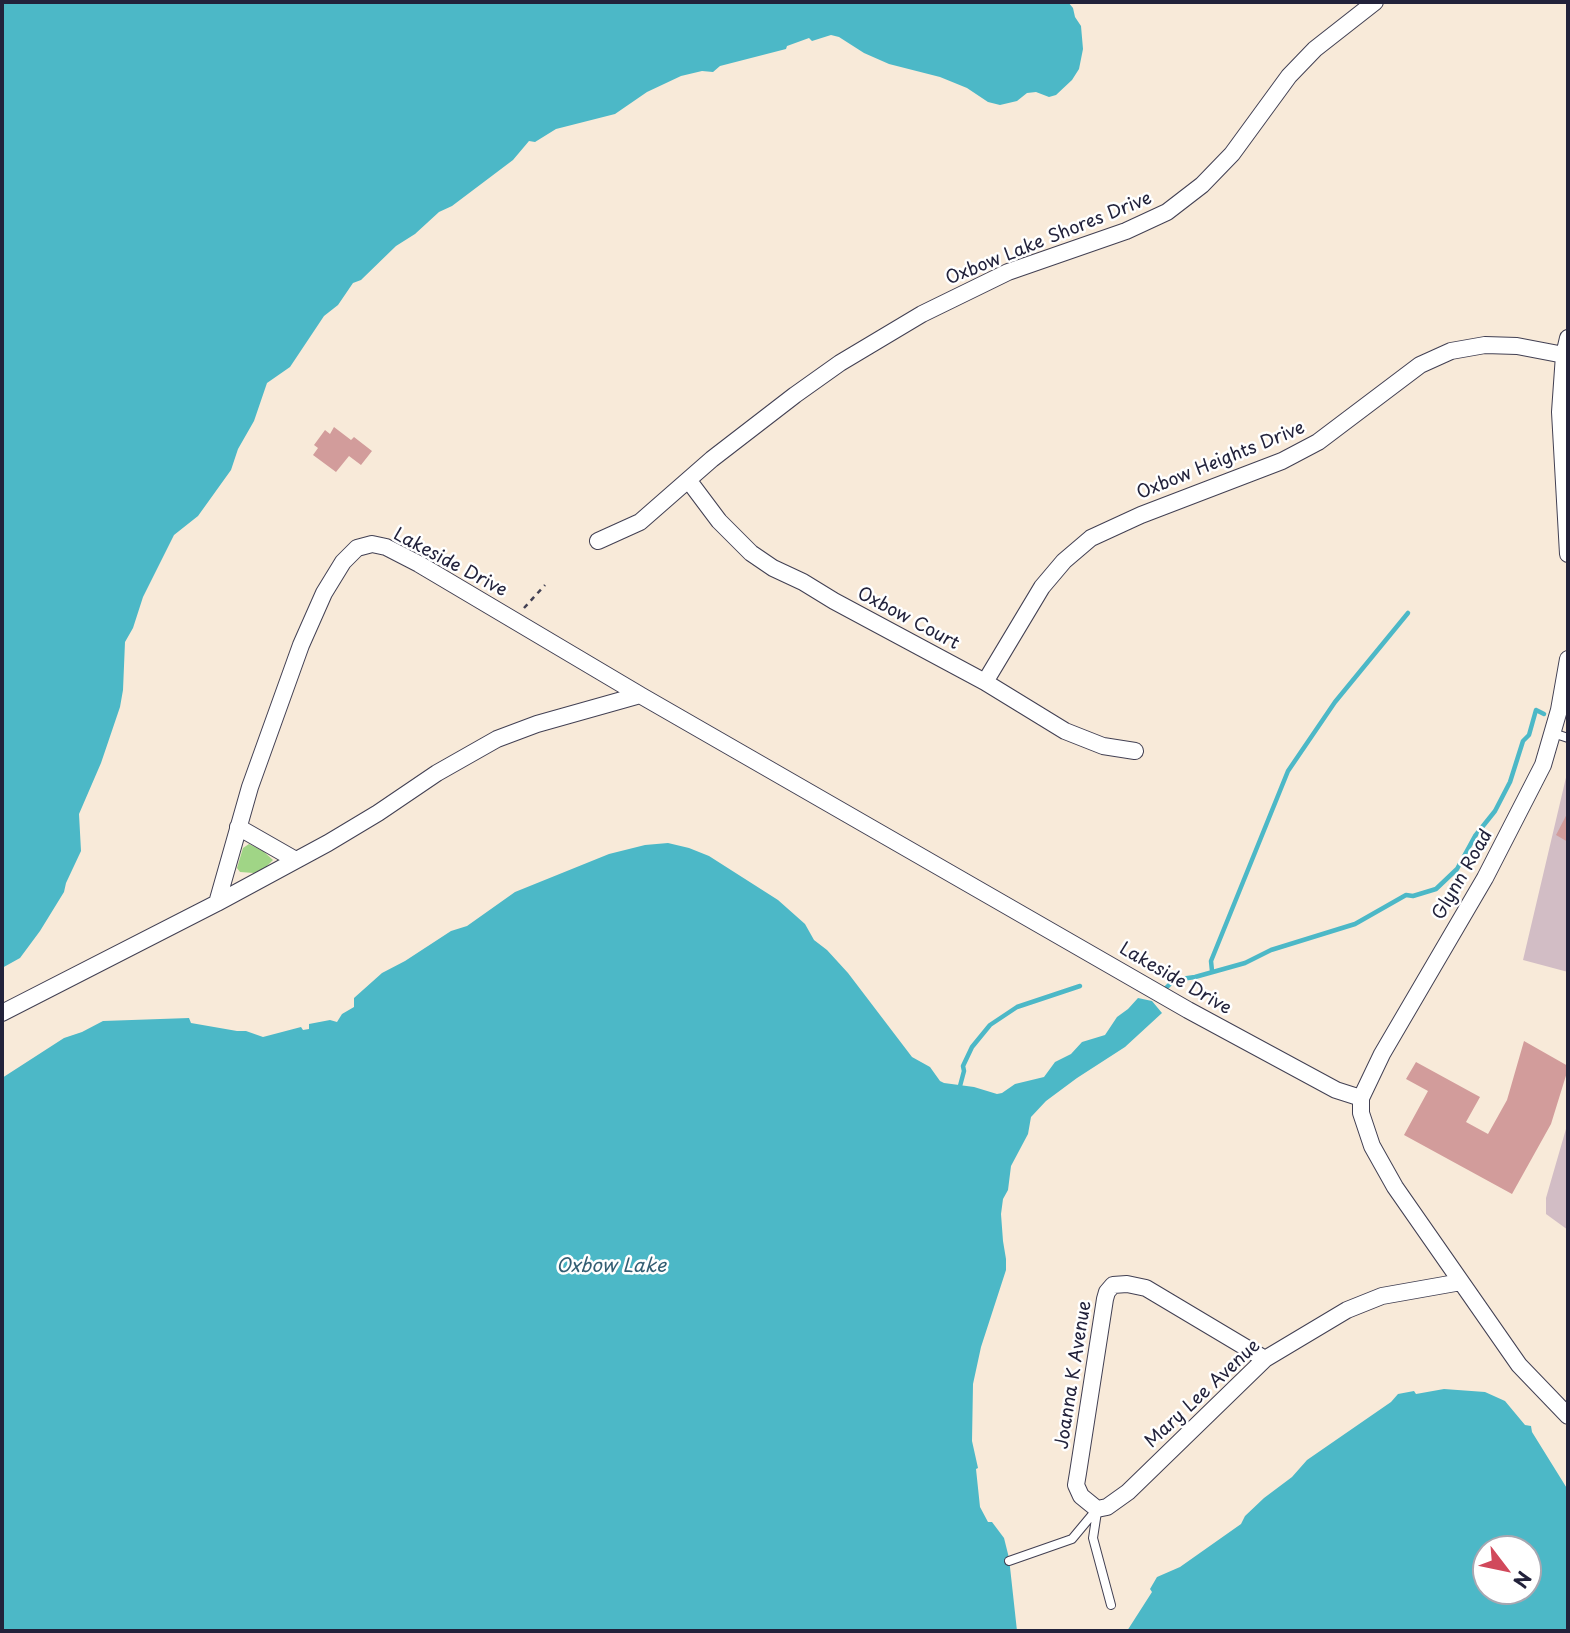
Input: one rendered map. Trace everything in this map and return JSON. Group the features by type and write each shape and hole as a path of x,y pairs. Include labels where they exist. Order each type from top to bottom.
{"street":[{"name":"Oxbow Lake Shores Drive","path":"598,541 640,522 749,429 795,395 840,363 922,314 1008,272 1126,231 1167,212 1202,185 1232,154 1289,76 1315,49 1375,2"},
{"name":"Oxbow Heights Drive","path":"985,682 1042,587 1064,561 1091,538 1141,515 1294,455 1318,442 1420,365 1451,351 1485,345 1566,346"},
{"path":"1566,346 1560,412 1568,554"},
{"name":"Oxbow Court","path":"689,481 719,521 751,553 773,568 985,682 1065,731 1103,746 1135,751"},
{"name":"Lakeside Drive","path":"217,903 238,827 306,634 324,593 343,562 357,548 372,544 386,547 419,564 640,695 1188,1010 1336,1090 1361,1098"},
{"name":"Glynn Road","path":"1361,1098 1382,1054 1517,820 1560,735 1568,659"},
{"path":"2,1013 217,903 379,813 437,773 497,739 537,724 640,695"},
{"path":"238,827 295,859"},
{"path":"1361,1098 1363,1122 1372,1146 1395,1187 1519,1365 1568,1416"},
{"name":"Mary Lee Avenue","path":"1097,1510 1107,1507 1128,1492 1265,1359 1347,1310 1382,1297 1461,1282"},
{"name":"Joanna K Avenue","path":"1097,1510 1081,1496 1076,1485 1105,1299 1113,1285 1127,1284 1146,1289 1265,1359"}],"lane":[{"path":"1009,1561 1072,1539 1097,1510"},
{"path":"1097,1510 1093,1538 1111,1605"}],"path":[{"path":"514,620 545,584"}],"shaded area":[{"path":"1568,769 1568,972 1523,960"},
{"path":"1568,1122 1568,1230 1546,1214 1546,1198"}],"green space":[{"path":"249,844 273,860 254,873 240,872 237,868 243,848"}],"water":[{"path":"2,2 1068,2 1081,26 1083,49 1079,69 1056,95 1049,97 1036,92 1027,93 1017,101 1000,105 988,102 967,88 940,77 889,64 864,53 839,37 831,35 812,41 809,38 787,46 786,49 720,66 713,72 702,71 681,76 647,92 615,114 556,129 535,142 529,141 513,160 396,246 361,280 353,283 338,305 324,316 290,367 267,383 254,421 238,449 231,470 198,516 174,535 143,597 133,628 125,642 120,707 101,763 79,814 81,851 64,892 40,931 20,958 2,968"},
{"name":"Oxbow Lake","path":"668,843 709,856 778,900 805,924 814,940 848,973 912,1057 930,1067 944,1083 1002,1093 1015,1084 1044,1077 1055,1062 1071,1054 1082,1042 1105,1035 1117,1017 1138,998 1152,1001 1162,1013 1125,1047 1046,1101 1031,1117 1028,1134 1011,1166 1008,1190 1003,1199 1001,1214 1006,1270 981,1347 973,1384 972,1441 978,1468 980,1507 988,1522 992,1522 1004,1538 1009,1558 1017,1631 2,1631 2,1078 64,1038 103,1021 189,1018 191,1023 246,1031 263,1037 301,1027 303,1030 309,1029 309,1024 330,1020 337,1022 342,1014 354,1007 354,998 382,973 451,931 467,926 515,892 609,854 645,845"},
{"path":"1444,1389 1485,1392 1505,1401 1525,1425 1531,1426 1532,1432 1568,1490 1568,1631 1127,1631 1152,1592 1150,1589 1157,1577 1180,1567 1241,1524 1245,1516 1292,1477 1307,1460 1391,1402 1398,1394 1414,1391 1416,1394"}],"building":[{"path":"334,427 351,440 354,437 372,451 361,465 349,456 336,472 313,455 318,448 314,445 325,430 330,434"},
{"path":"1568,812 1568,842 1556,835"},
{"path":"1524,1041 1568,1066 1568,1069 1551,1124 1512,1194 1404,1135 1428,1091 1406,1079 1416,1062 1480,1097 1466,1122 1488,1134 1507,1100"}],"waterway":[{"path":"1212,971 1211,961 1288,771 1335,702 1408,613"},
{"path":"1163,991 1174,980 1245,963 1271,950 1355,924 1406,895 1413,896 1436,889 1457,869 1475,836 1495,811 1510,782 1536,710 1544,714"},
{"path":"960,1086 963,1066 972,1047 990,1025 1017,1007 1080,986"}]}
